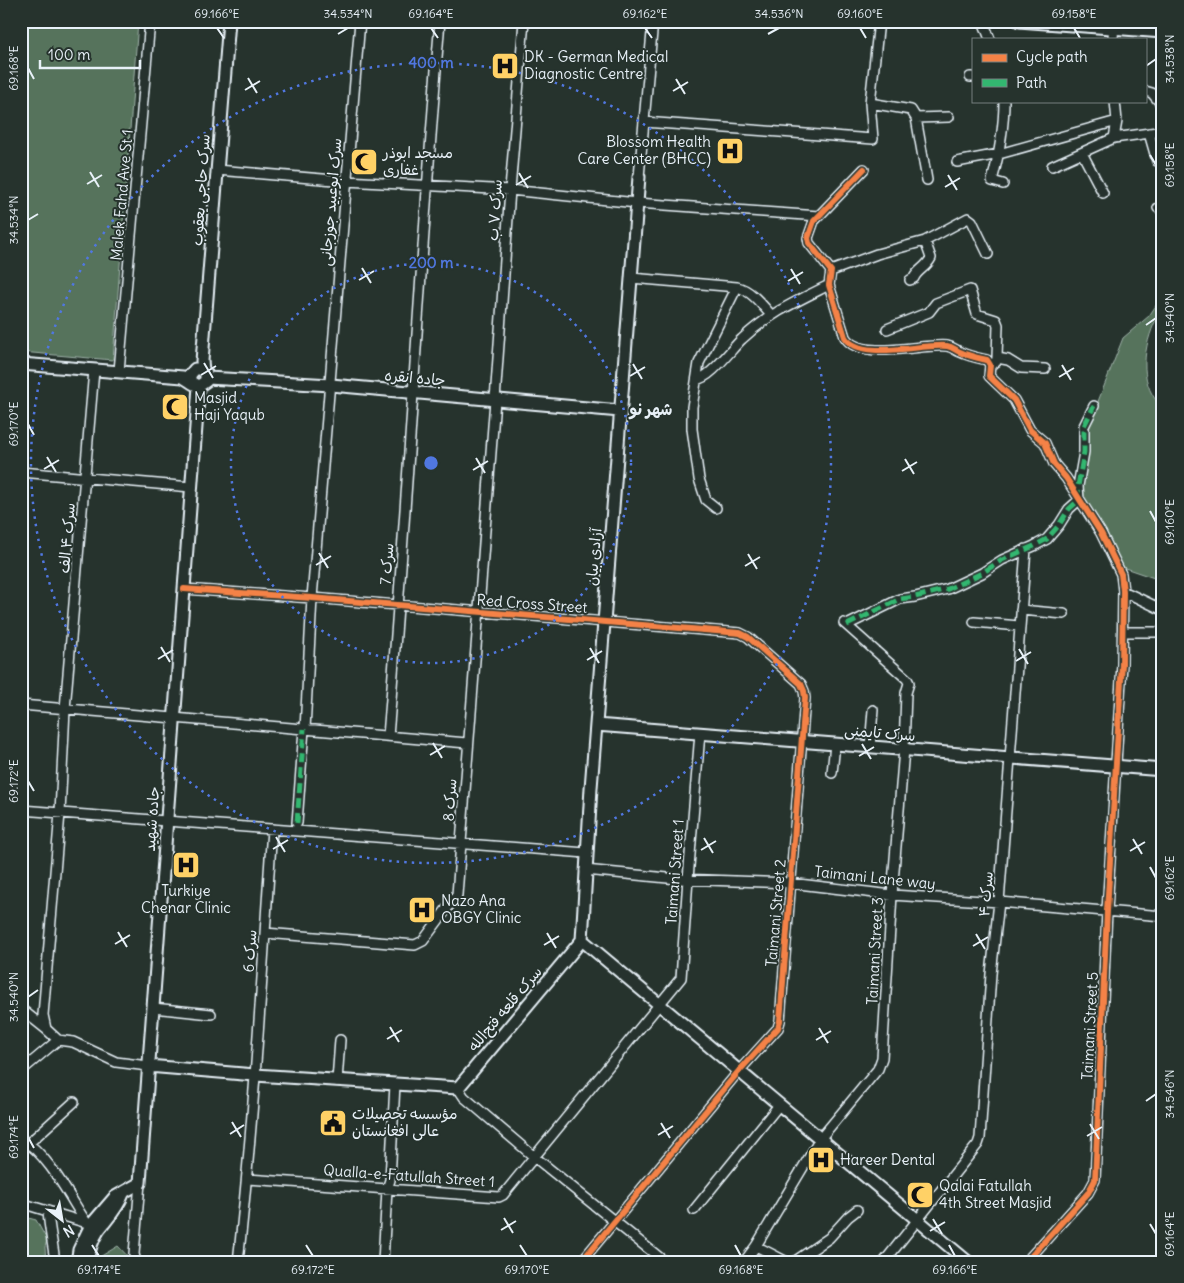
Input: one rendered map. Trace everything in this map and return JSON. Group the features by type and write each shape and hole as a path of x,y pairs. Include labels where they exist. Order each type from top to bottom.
{"main road":[{"name":"سرک حاجی یعقوب","path":"200,375 229,21"},
{"path":"1020,21 1163,32"},
{"name":"آزادی بیان","path":"582,940 586,853 639,177"},
{"name":"جاده انقره","path":"21,364 183,377 200,375 331,385 620,411"},
{"name":"جاده شهید","path":"140,1183 200,375"},
{"name":"سرک تایمنی","path":"596,725 1163,770"},
{"path":"582,940 968,1262"},
{"name":"سرک قلعه فتح‌الله","path":"458,1088 582,940"},
{"path":"148,1066 337,1081 458,1088"},
{"path":"77,1262 88,1224 115,1197 140,1183"},
{"path":"86,1262 97,1233 120,1203 123,1194"}],"street":[{"name":"Malek Fahd Ave St 1","path":"119,371 150,21"},
{"name":"سرک ابوعبید جوزجانی","path":"304,729 312,598 360,21"},
{"path":"412,393 426,184 440,21"},
{"name":"سرک ۷ ب","path":"495,400 524,21"},
{"path":"639,177 653,21"},
{"path":"644,122 873,140 870,103 879,21"},
{"path":"984,21 990,38"},
{"path":"1146,91 1152,94 1163,106"},
{"path":"1003,184 992,181 999,154 1004,102"},
{"path":"1114,138 1116,121 1115,102"},
{"path":"870,103 911,110 916,118 927,180"},
{"path":"916,118 949,117"},
{"path":"957,162 999,154 1116,121"},
{"path":"1052,166 1114,138 1153,133 1157,162"},
{"path":"1082,153 1103,193"},
{"path":"864,168 812,224 808,241 830,271 829,284 848,342 881,350 949,346 959,352 987,360 990,365 996,362 997,322 977,314 970,290 936,303 929,312 887,330"},
{"path":"217,170 346,181 510,190 637,203 819,216"},
{"path":"830,271 877,254 925,241 971,218 988,254"},
{"path":"910,280 914,278 916,273 925,268 931,258 925,241"},
{"path":"631,278 743,288 771,314"},
{"path":"697,379 706,377 742,339 771,314 829,284"},
{"path":"716,508 706,500 699,479 692,422 692,406 699,363 737,287"},
{"path":"997,358 1008,360 1021,368 1045,369"},
{"name":"Taimani Street 5","path":"990,365 989,376 1014,400 1028,428 1045,443 1054,464 1066,478 1120,570 1124,591 1095,1180 1094,1185 1026,1262"},
{"name":"سرک ۴ الف","path":"46,1029 43,1015 60,813 65,708 94,370"},
{"name":"سرک 7","path":"388,736 412,393"},
{"name":"سرک 8","path":"265,933 415,945 419,944 428,935 456,895 495,400"},
{"path":"1026,549 1047,539 1079,500 1078,486 1084,452 1084,426 1094,406"},
{"path":"21,472 192,487"},
{"name":"سرک ۴","path":"884,1262 978,1144 980,1138 991,974 1000,902 1009,759 1026,549"},
{"name":"Taimani Street 3","path":"744,1262 756,1246 820,1139 878,1069 882,1058 908,681 845,624 900,599 915,598 948,589 1026,549"},
{"name":"Red Cross Street","path":"184,589 740,633 748,637 801,684 805,698 801,741"},
{"path":"1124,591 1163,610"},
{"path":"1021,610 1064,614"},
{"path":"974,622 1019,626"},
{"path":"1122,632 1163,632"},
{"path":"21,705 467,743"},
{"path":"870,747 874,710"},
{"path":"297,823 304,729"},
{"name":"Taimani Street 1","path":"660,1006 683,974 688,879 700,733"},
{"name":"Taimani Street 2","path":"581,1262 739,1071 778,1028 801,741"},
{"path":"832,773 835,744"},
{"path":"21,810 586,853"},
{"name":"سرک 6","path":"238,1262 247,1179 272,829"},
{"name":"Taimani Lane way","path":"585,870 688,879 790,883 892,896 1000,902 1163,916"},
{"name":"Qualla-e-Fatullah Street 1","path":"247,1179 499,1197 504,1195 660,1006"},
{"path":"152,1008 211,1014"},
{"path":"21,1009 58,1040 72,1042 116,1062 148,1066"},
{"path":"21,1071 58,1040"},
{"path":"337,1081 340,1040"},
{"path":"383,1262 395,1084"},
{"path":"458,1088 464,1097 535,1158 666,1262"},
{"path":"74,1102 25,1141 42,1156 88,1224"},
{"path":"694,1210 779,1105"},
{"name":"جاده شهید","path":"135,1258 140,1183"},
{"path":"21,1204 88,1224"},
{"path":"794,1262 829,1238 848,1216 857,1210"},
{"path":"48,1211 54,1262"},
{"path":"756,1246 787,1262"}],"green space":[{"path":"21,21 138,21 113,360 21,352"},
{"path":"1163,295 1162,308 1154,324 1147,346 1145,368 1150,390 1163,408 1163,581 1122,567 1083,499 1082,481 1086,432 1123,338 1149,316"},
{"path":"21,1216 36,1220 47,1240 45,1247 46,1262 21,1262"},
{"path":"118,1246 133,1262 93,1262 93,1261"}],"marked path":[{"path":"847,625 900,599 948,589 982,573 1002,560 1047,539 1069,509 1079,500 1078,486 1084,452 1084,426 1094,406"},
{"path":"297,823 304,729"}],"cycle path":[{"path":"864,169 814,221 808,238 809,243 831,271 829,285 845,337 853,344 864,349 892,350 947,346 966,355 987,360 990,365 989,376 1014,400 1030,430 1045,443 1054,464 1066,478 1101,533 1121,574 1123,591 1122,664 1107,911 1095,1180 1088,1193 1026,1262"},
{"path":"184,589 740,633 748,637 801,684 805,698 778,1028 739,1071 581,1262"}],"place":[{"name":"DK - German Medical Diagnostic Centre","path":"505,66"},
{"name":"Blossom Health Care Center (BHCC)","path":"730,151"},
{"name":"مسجد ابوذر غفاری","path":"364,162"},
{"name":"Masjid Haji Yaqub","path":"175,407"},
{"name":"Turkiye Chenar Clinic","path":"186,865"},
{"name":"Nazo Ana OBGY Clinic","path":"422,910"},
{"name":"مؤسسه تحصیلات عالی افغانستان","path":"333,1123"},
{"name":"Hareer Dental","path":"821,1160"},
{"name":"Qalai Fatullah 4th Street Masjid","path":"920,1195"}],"district":[{"name":"شهر نو","path":"651,409"}]}
